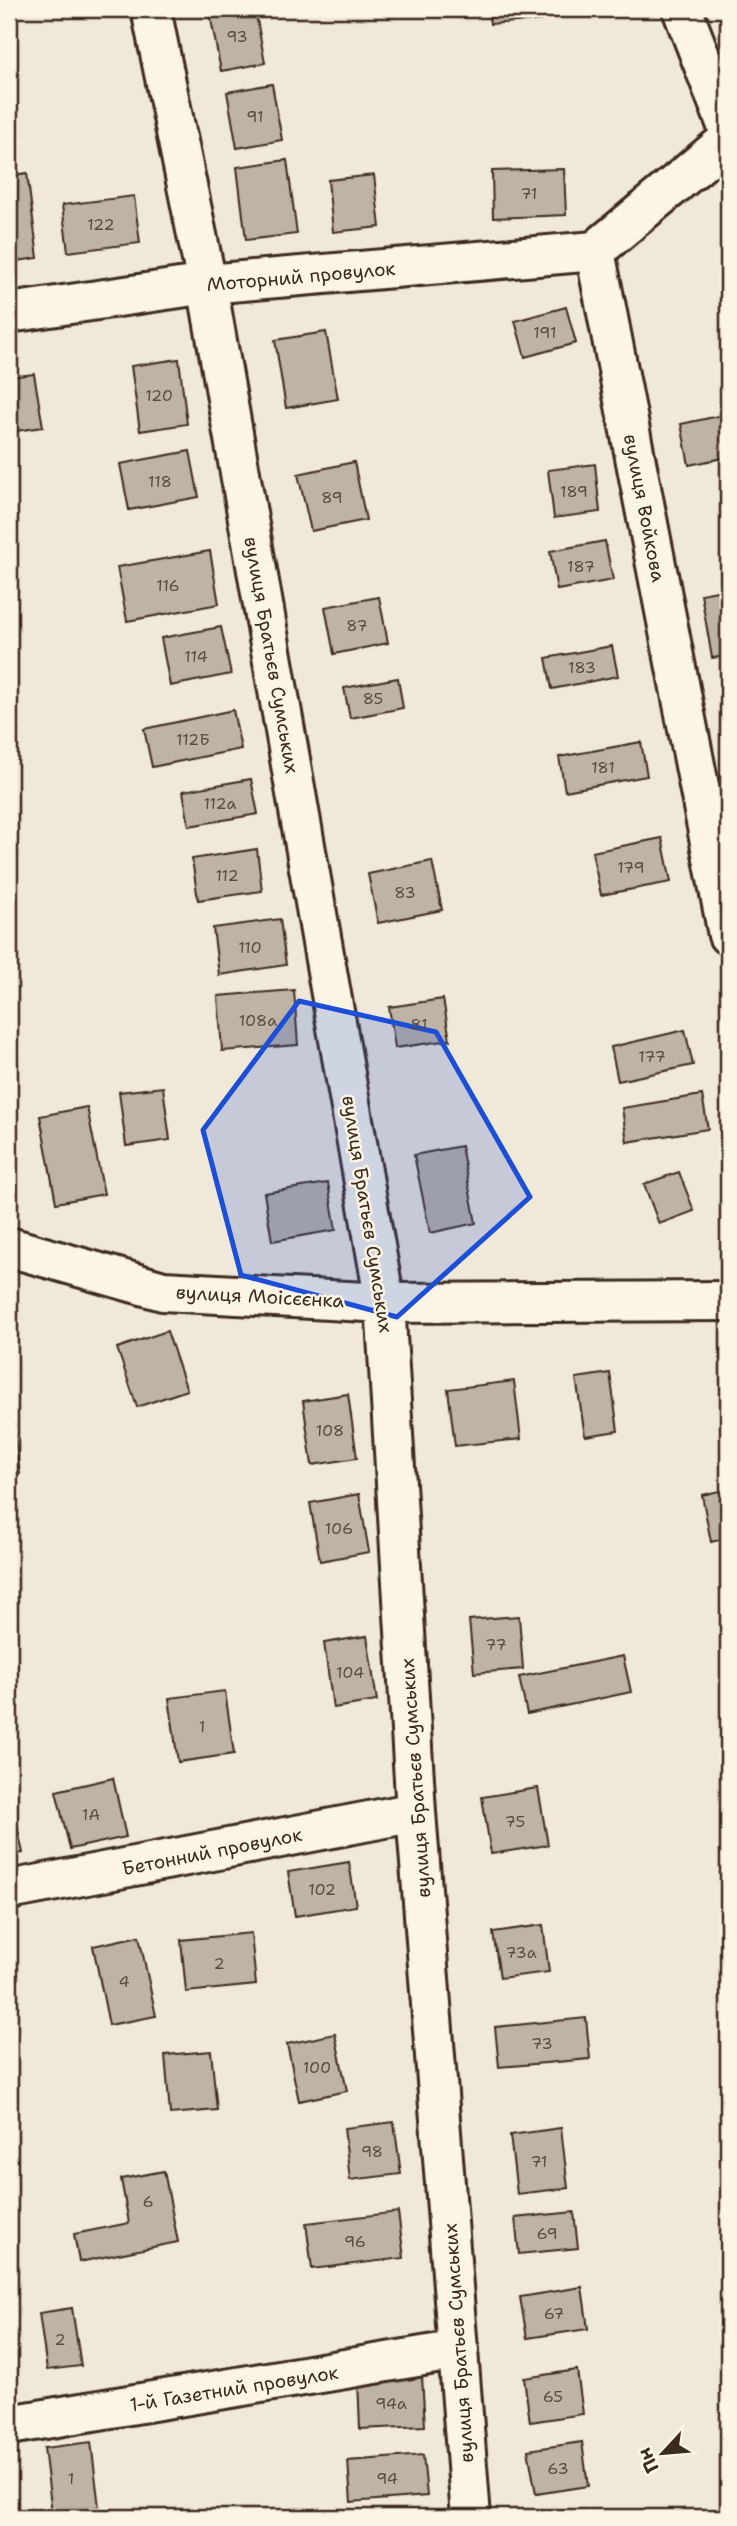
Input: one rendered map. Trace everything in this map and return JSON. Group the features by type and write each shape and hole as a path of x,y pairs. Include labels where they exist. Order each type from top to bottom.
{"street":[{"name":"вулиця Братьєв Сумських","path":"151,9 207,284 385,1303 415,1812 471,2517"},
{"path":"682,9 728,128"},
{"path":"595,251 728,140"},
{"name":"Моторний провулок","path":"9,313 207,284 595,251"},
{"name":"вулиця Войкова","path":"595,251 728,934"},
{"name":"вулиця Моісєєнка","path":"9,1247 163,1291 385,1303 728,1301"},
{"name":"Бетонний провулок","path":"9,1891 415,1812"},
{"name":"1-й Газетний провулок","path":"9,2425 459,2350"}],"highlighted area":[{"path":"299,1001 436,1032 530,1197 397,1317 241,1275 203,1130"}],"building":[{"path":"209,9 255,9 265,63 221,71"},
{"path":"488,9 541,9 542,20 490,24"},
{"path":"272,84 282,140 237,148 227,92"},
{"path":"287,160 297,234 246,240 237,167"},
{"path":"564,169 566,215 493,218 492,171"},
{"path":"27,173 38,258 10,262 9,176"},
{"path":"374,175 380,227 333,232 328,180"},
{"path":"134,196 140,243 68,252 62,205"},
{"path":"566,307 576,343 525,357 515,321"},
{"path":"326,332 338,399 286,408 275,340"},
{"path":"179,359 187,424 140,431 131,366"},
{"path":"34,374 43,427 9,432 9,377"},
{"path":"728,414 728,457 689,465 681,424"},
{"path":"190,451 199,497 129,510 120,464"},
{"path":"354,462 366,520 311,531 298,474"},
{"path":"595,464 600,512 554,518 548,470"},
{"path":"605,541 613,580 557,590 550,551"},
{"path":"210,551 219,604 127,621 117,567"},
{"path":"728,589 728,656 712,658 701,594"},
{"path":"379,597 388,643 334,654 325,607"},
{"path":"221,627 231,674 170,686 161,638"},
{"path":"612,646 618,676 552,689 546,658"},
{"path":"398,678 403,708 350,718 344,688"},
{"path":"233,710 241,749 152,767 144,729"},
{"path":"641,742 647,776 565,791 559,757"},
{"path":"251,779 258,814 189,826 183,791"},
{"path":"662,838 671,882 601,895 592,852"},
{"path":"257,849 262,891 198,900 192,859"},
{"path":"432,861 442,910 378,923 368,874"},
{"path":"280,919 286,965 219,975 213,928"},
{"path":"294,990 298,1045 222,1051 218,996"},
{"path":"443,999 450,1040 395,1048 389,1007"},
{"path":"685,1030 693,1065 618,1081 611,1047"},
{"path":"163,1087 170,1140 126,1146 119,1092"},
{"path":"702,1095 708,1129 627,1142 622,1108"},
{"path":"87,1107 104,1194 56,1203 40,1116"},
{"path":"461,1146 476,1223 430,1233 414,1155"},
{"path":"679,1172 694,1211 659,1224 644,1184"},
{"path":"328,1183 336,1230 272,1241 264,1193"},
{"path":"167,1331 187,1390 137,1407 117,1348"},
{"path":"610,1373 618,1431 585,1436 576,1378"},
{"path":"514,1381 521,1439 455,1446 448,1389"},
{"path":"9,1394 20,1474 9,1476"},
{"path":"348,1394 357,1458 312,1465 303,1401"},
{"path":"728,1489 728,1538 711,1542 702,1495"},
{"path":"359,1494 369,1552 320,1561 310,1503"},
{"path":"519,1616 523,1669 474,1673 469,1620"},
{"path":"367,1636 377,1701 333,1708 324,1643"},
{"path":"623,1656 631,1692 527,1714 519,1677"},
{"path":"225,1691 234,1754 178,1762 169,1698"},
{"path":"113,1778 126,1837 70,1849 56,1791"},
{"path":"538,1788 548,1845 491,1854 482,1797"},
{"path":"9,1789 23,1853 9,1856"},
{"path":"349,1862 356,1906 295,1916 288,1872"},
{"path":"543,1925 549,1972 500,1978 493,1932"},
{"path":"251,1933 256,1985 186,1992 181,1940"},
{"path":"139,1936 156,2016 109,2025 93,1946"},
{"path":"586,2018 590,2059 499,2067 495,2027"},
{"path":"335,2034 347,2091 299,2101 287,2044"},
{"path":"211,2051 217,2110 170,2114 165,2055"},
{"path":"394,2122 401,2174 350,2180 344,2128"},
{"path":"561,2128 568,2188 517,2194 510,2135"},
{"path":"164,2171 178,2242 79,2262 74,2234 129,2223 121,2179"},
{"path":"398,2212 404,2258 312,2269 306,2223"},
{"path":"574,2212 578,2248 519,2254 515,2218"},
{"path":"582,2287 588,2329 527,2338 520,2297"},
{"path":"72,2308 81,2366 47,2370 39,2313"},
{"path":"577,2370 583,2414 530,2422 524,2378"},
{"path":"422,2376 425,2426 360,2429 358,2380"},
{"path":"91,2442 99,2507 52,2513 44,2448"},
{"path":"582,2442 588,2486 536,2494 528,2450"},
{"path":"423,2455 427,2496 351,2502 348,2461"}]}
